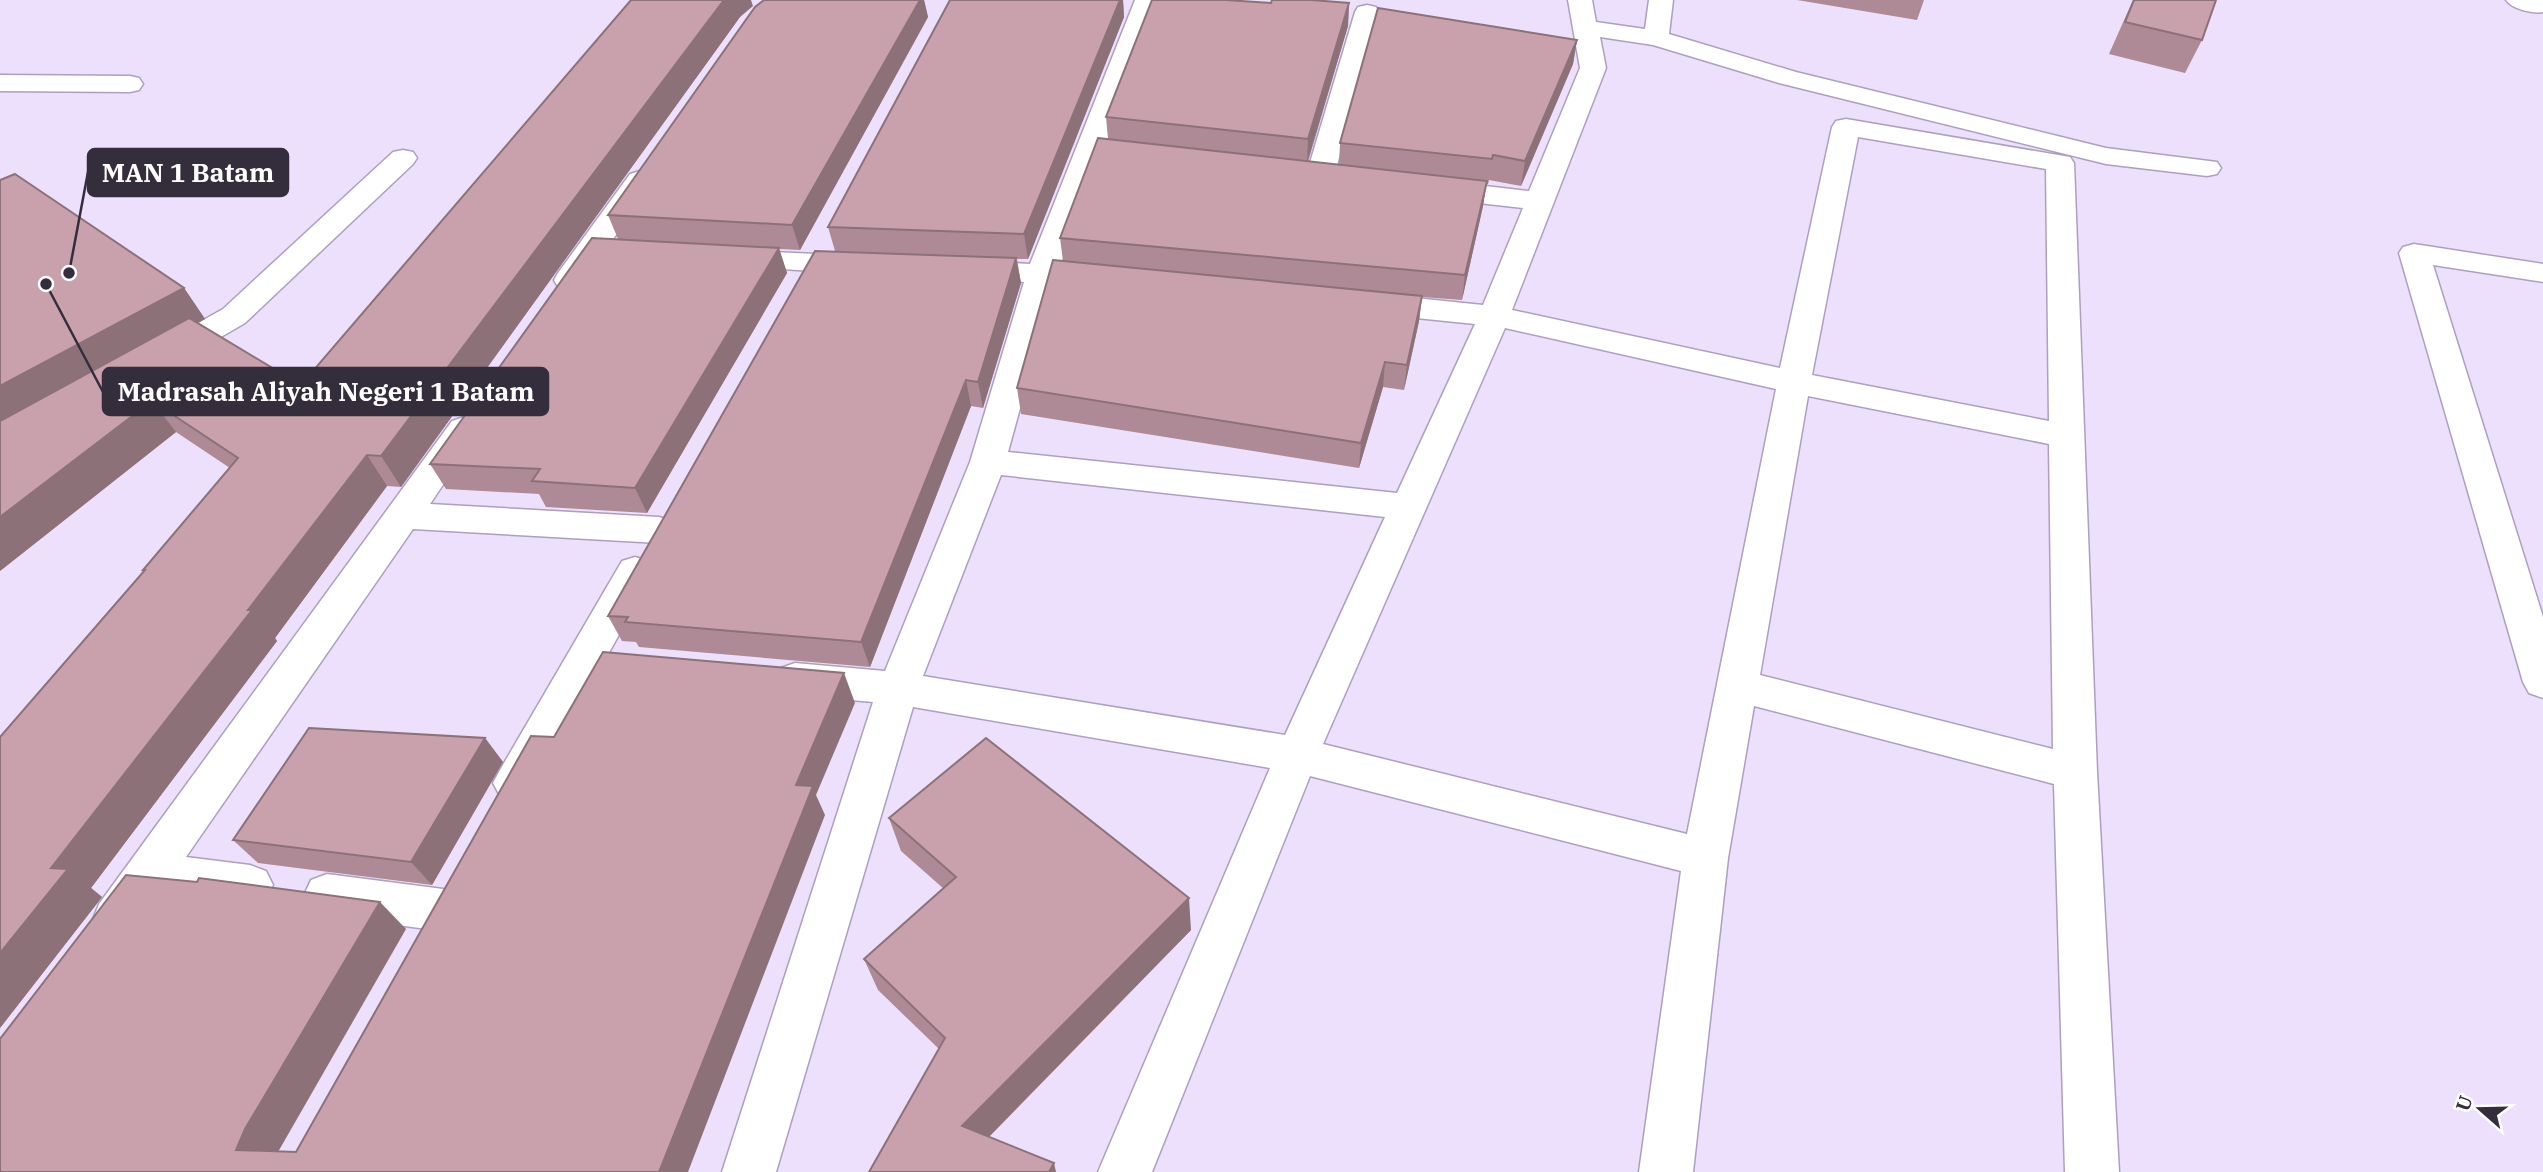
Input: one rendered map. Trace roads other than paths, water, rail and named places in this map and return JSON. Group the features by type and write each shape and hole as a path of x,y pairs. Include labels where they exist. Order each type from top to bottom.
{"street":[{"path":"1656,38 1661,0"},
{"path":"749,1172 898,688 988,462 1042,272 1100,152 1137,2"},
{"path":"1320,176 1367,12"},
{"path":"1125,1172 1297,755 1494,316 1593,68 1583,14 1788,78 2106,156 2207,168"},
{"path":"0,83 130,84"},
{"path":"1666,1172 1705,858 1794,382 1846,128 2060,163 2075,772 2092,1172"},
{"path":"551,306 663,149"},
{"path":"143,368 216,329 234,316 403,158"},
{"path":"1403,186 1540,201"},
{"path":"790,300 830,228"},
{"path":"590,250 631,253"},
{"path":"2543,273 2414,253 2543,682"},
{"path":"700,257 892,266"},
{"path":"933,268 1042,272 1124,280"},
{"path":"1343,301 1494,316 1794,382 2066,436"},
{"path":"92,950 151,873 481,405"},
{"path":"988,462 1409,507"},
{"path":"403,515 666,518 497,815"},
{"path":"584,660 625,664"},
{"path":"761,676 898,688 1297,755 1705,858"},
{"path":"1739,686 2075,772"},
{"path":"151,873 443,910"}],"place":[{"name":"MAN 1 Batam","path":"69,273"},
{"name":"Madrasah Aliyah Negeri 1 Batam","path":"46,284"}]}
